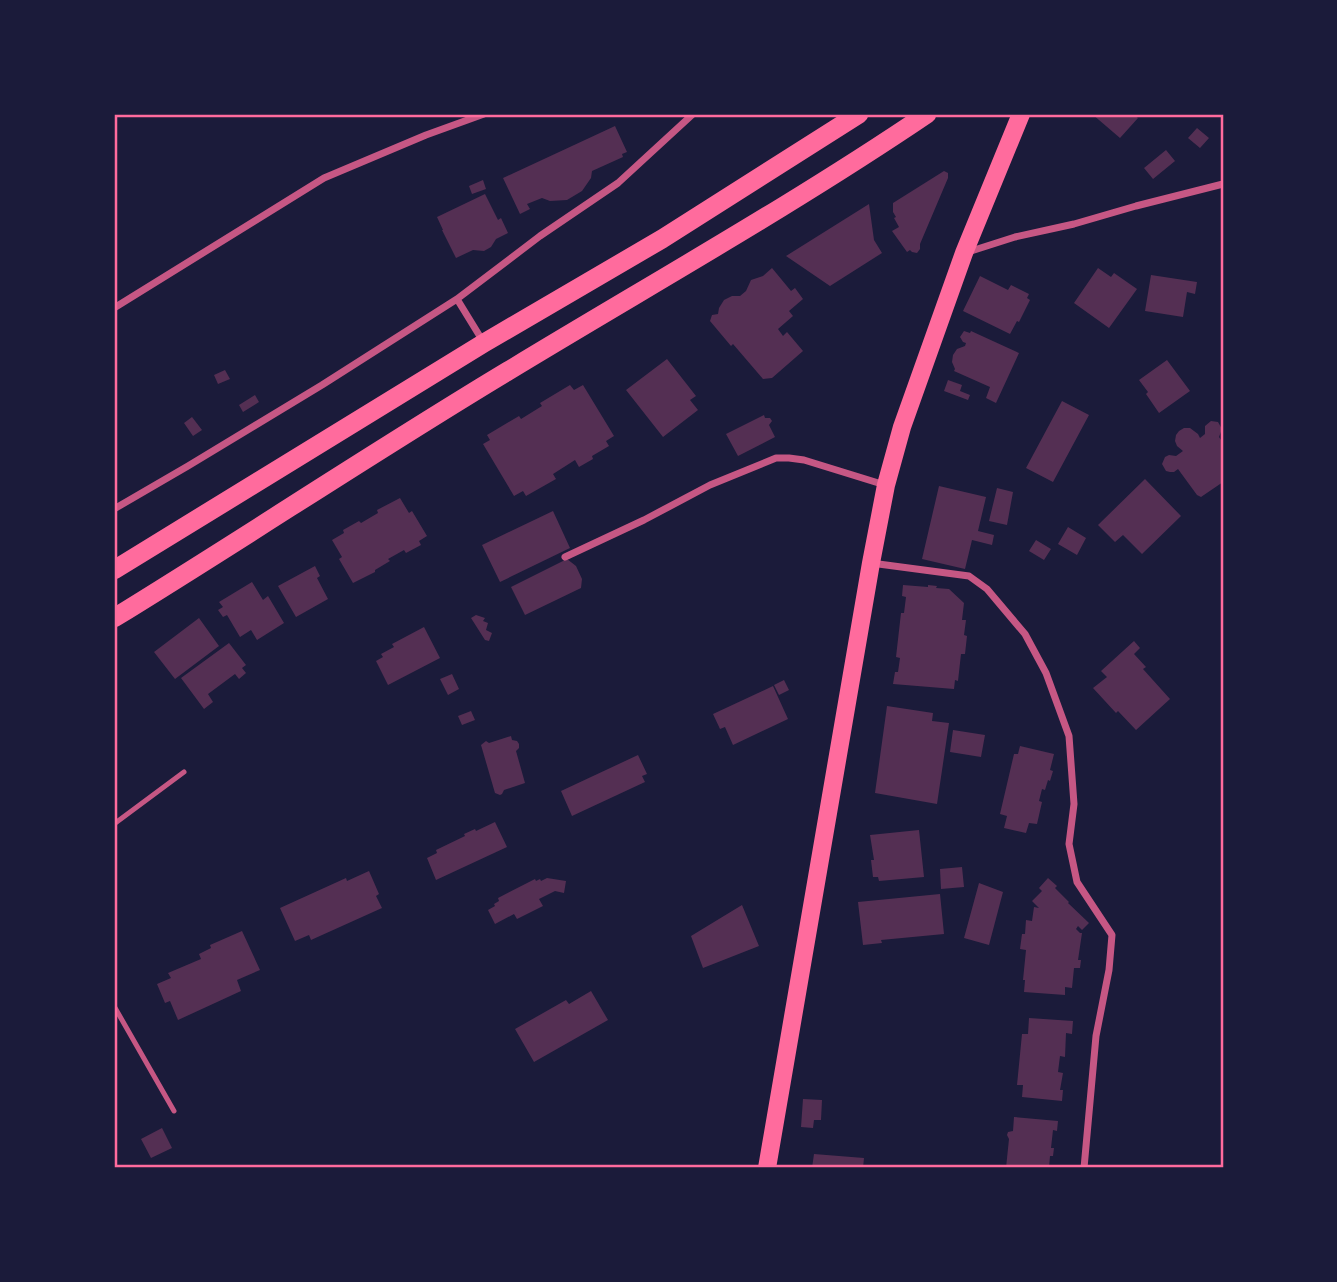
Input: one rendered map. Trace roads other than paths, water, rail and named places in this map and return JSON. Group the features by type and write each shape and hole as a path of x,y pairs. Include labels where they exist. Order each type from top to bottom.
{"highway":[{"path":"114,570 484,344 662,239 859,114"},
{"path":"114,618 322,486 788,203 927,114"}],"main road":[{"path":"767,1168 886,485 902,427 964,253 1021,114"}],"street":[{"path":"114,308 324,178 484,114"},
{"path":"114,509 322,385 457,299 540,236 618,183 693,114"},
{"path":"964,253 1015,237 1223,184"},
{"path":"457,299 484,344"},
{"path":"565,557 710,485 776,458 804,460 886,485"},
{"path":"871,563 969,576 987,589 1025,634 1046,673 1069,736 1074,804 1069,844 1075,874 1077,882 1112,935 1109,970 1096,1036 1084,1168"}],"lane":[{"path":"114,824 184,772"},
{"path":"114,1006 174,1111"}]}
